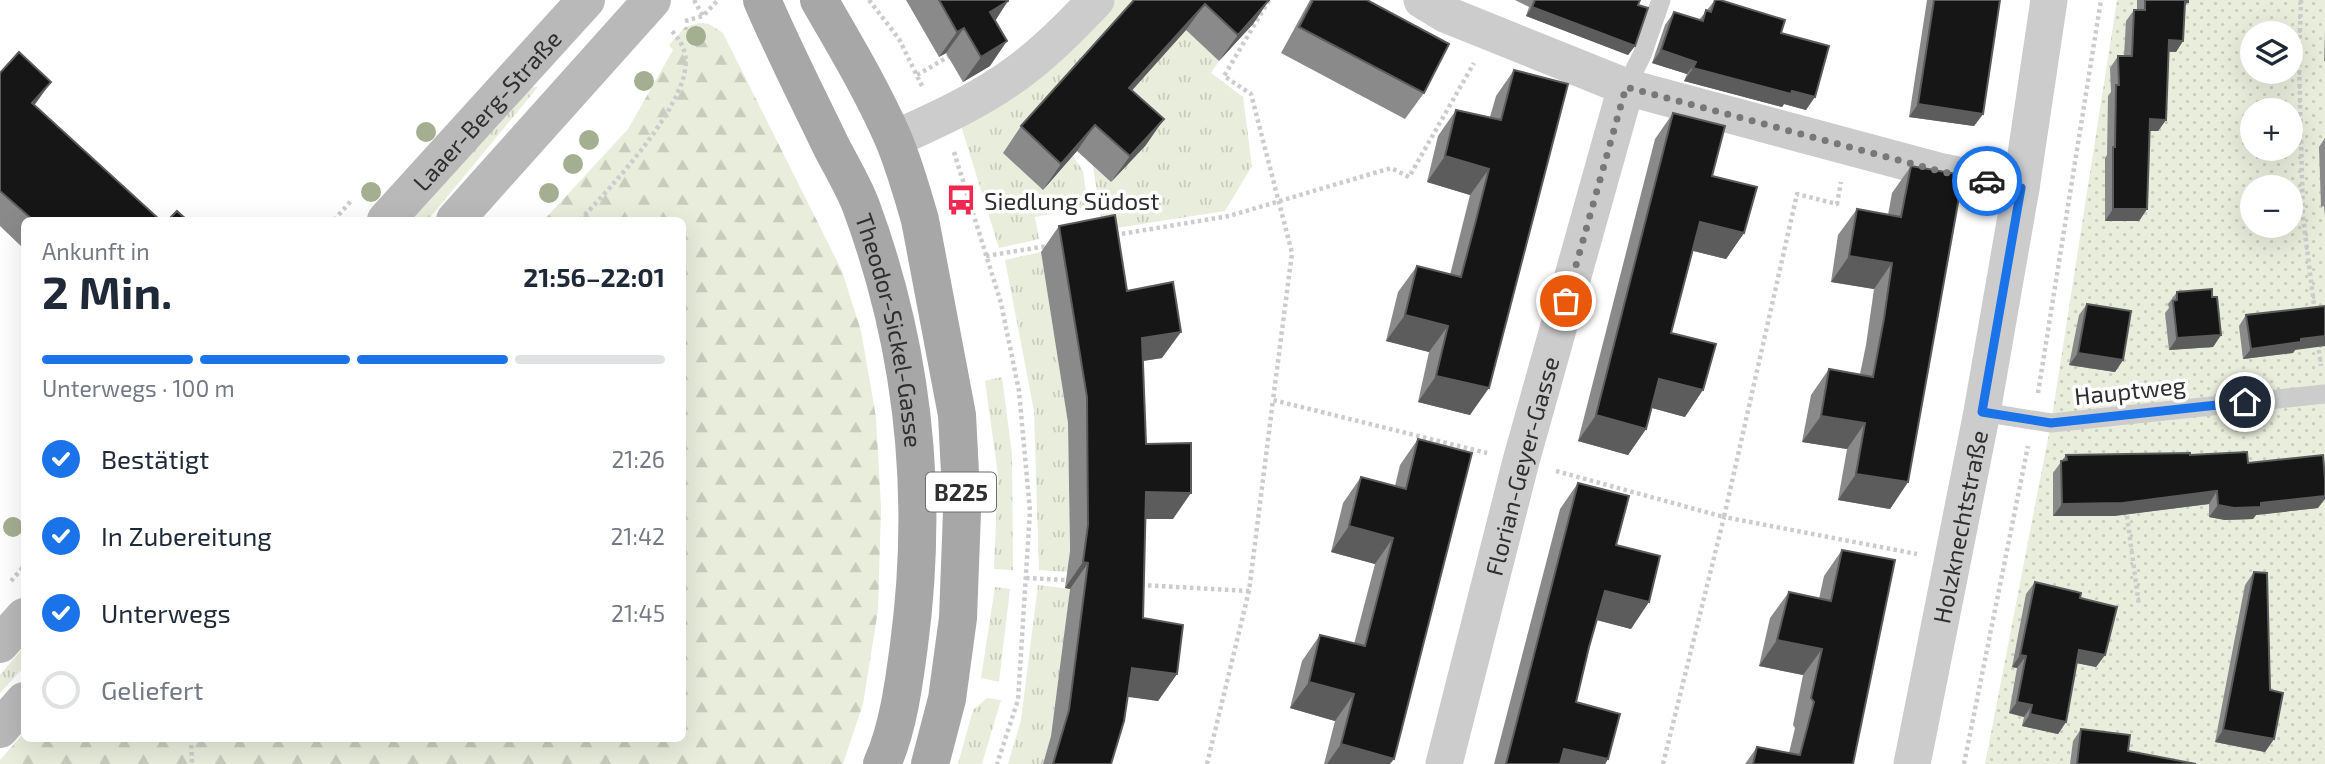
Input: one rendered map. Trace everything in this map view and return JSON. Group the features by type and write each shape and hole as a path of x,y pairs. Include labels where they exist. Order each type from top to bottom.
{"main road":[{"name":"Laaer-Berg-Straße","path":"389,217 586,0"},
{"name":"Laaer-Berg-Straße","path":"458,217 652,0"},
{"name":"Theodor-Sickel-Gasse","path":"762,0 859,203 879,260 901,346 915,442 919,526 914,607 904,689 882,764"},
{"name":"Theodor-Sickel-Gasse","path":"819,0 894,139 920,220 957,415 962,512 958,618 947,699 930,764"},
{"path":"0,644 21,621"},
{"path":"0,729 21,704"}],"street":[{"path":"894,139 940,119 1020,71 1061,37 1096,0"},
{"path":"1422,0 1445,14 1626,87 1939,171 2021,188"},
{"name":"Holzknechtstraße","path":"1912,764 1982,412 2021,188 2049,0"},
{"name":"Florian-Geyer-Gasse","path":"1444,764 1521,461 1626,87"}],"lane":[{"path":"1626,87 1642,55 1661,0"},
{"name":"Hauptweg","path":"1982,412 2051,423 2325,394"}],"path":[{"path":"694,0 703,16"},
{"path":"583,217 652,135 672,106 684,78 686,56 672,31 683,22 703,16 718,0"},
{"path":"1269,0 1224,76 1251,94 1292,253 1273,400"},
{"path":"1964,764 2020,494 2045,356 2101,0"},
{"path":"2301,0 2299,60 2303,217 2316,326"},
{"path":"1110,236 1220,218 1391,168 1409,177 1492,32"},
{"path":"917,75 962,49"},
{"path":"986,256 1055,245"},
{"path":"2318,339 2325,394"},
{"path":"2125,497 2139,605"},
{"path":"1663,764 1724,517 1952,561"},
{"path":"1026,578 1066,580"},
{"path":"1140,584 1249,591"},
{"path":"191,742 192,764"}],"green space":[{"path":"1110,0 1139,0 1043,190 1073,156 1083,171 1088,207 1035,217 1039,239 999,248 962,129 963,122"},
{"path":"2117,0 2325,0 2325,764 1985,764 2051,423"},
{"path":"1184,21 1191,34 1219,61 1211,73 1243,97 1252,166 1225,211 1103,230 1093,166 1112,182 1115,109 1180,37"},
{"path":"700,23 709,24 723,33 842,271 861,331 876,417 881,508 878,610 863,704 843,764 0,764 0,760 21,736 21,742 686,742 686,217 547,217 628,129 673,50 669,45 685,27"},
{"path":"531,87 538,87 430,217 413,217"},
{"path":"1041,252 1068,423 1070,572 1039,570 1034,411 1005,260"},
{"path":"1002,377 1012,454 1013,570 994,569 998,475 985,381"},
{"path":"1038,585 1070,589 1051,736 1043,764 1008,764 1021,720"},
{"path":"995,587 1010,589 999,682 981,678"},
{"path":"21,650 21,670 0,693 0,675"},
{"path":"987,698 1001,700 982,764 958,764 973,710"}],"building":[{"path":"939,0 1008,0 990,12 1007,41 981,57 964,28 957,32"},
{"path":"1134,0 1269,0 1238,35 1205,4 1129,88 1164,119 1130,156 1095,125 1061,164 1021,126"},
{"path":"1313,0 1367,0 1449,44 1424,93 1299,27"},
{"path":"1535,0 1640,0 1638,5 1648,8 1635,46 1532,7"},
{"path":"1715,0 1785,20 1781,33 1829,46 1815,97 1792,91 1791,94 1693,68 1696,62 1661,50 1674,12 1703,21 1706,10 1711,12"},
{"path":"1934,0 2000,0 1983,114 1918,104"},
{"path":"2145,0 2188,0 2185,2 2183,41 2169,40 2166,120 2150,119 2147,209 2113,209 2118,56 2132,56 2134,10 2145,10"},
{"path":"19,52 51,82 32,103 157,217 30,217 0,191 0,73"},
{"path":"1514,70 1568,84 1489,388 1436,376 1448,326 1405,315 1417,266 1461,277 1489,169 1445,156 1456,110 1501,120"},
{"path":"1673,113 1725,126 1712,176 1757,187 1744,233 1700,222 1671,333 1716,344 1703,390 1659,379 1646,429 1596,415"},
{"path":"1911,166 1963,175 1908,482 1856,474 1865,423 1821,416 1829,369 1873,377 1884,319 1892,263 1849,256 1857,209 1901,217"},
{"path":"177,211 184,217 171,217"},
{"path":"1115,215 1127,291 1173,282 1181,332 1142,338 1146,444 1191,443 1191,493 1146,492 1143,618 1183,625 1177,674 1132,668 1124,721 1111,764 1053,764 1069,710 1088,563 1083,562 1088,525 1087,397 1059,226"},
{"path":"2212,289 2212,297 2217,297 2221,335 2177,338 2173,301 2177,300 2177,292"},
{"path":"2087,304 2131,311 2123,360 2078,353"},
{"path":"2325,306 2325,336 2251,349 2246,315"},
{"path":"1418,439 1472,453 1394,759 1341,744 1354,694 1309,682 1320,635 1365,646 1393,538 1349,526 1361,477 1406,489"},
{"path":"2247,452 2248,463 2323,455 2325,496 2261,503 2261,507 2234,508 2218,505 2217,491 2123,503 2062,504 2061,461 2067,460 2066,455"},
{"path":"1578,483 1629,496 1616,545 1660,556 1649,602 1605,591 1589,647 1576,702 1620,714 1608,759 1564,749 1560,764 1506,764"},
{"path":"1842,550 1895,560 1853,764 1753,764 1757,747 1800,755 1814,702 1811,698 1822,649 1777,640 1789,592 1831,601"},
{"path":"2254,572 2267,573 2270,690 2283,693 2274,739 2223,730"},
{"path":"2035,582 2081,593 2080,598 2117,607 2105,655 2079,650 2066,722 2030,714 2032,705 2017,702 2026,656 2020,655"},
{"path":"2081,729 2130,735 2128,751 2196,764 2077,764"}],"way so far":[{"path":"1566,301 1626,87 1939,171 1987,181"}],"place":[{"name":"Siedlung Südost","path":"961,200"}],"route":[{"path":"1987,181 2021,188 1982,412 2051,423 2245,402"}]}
